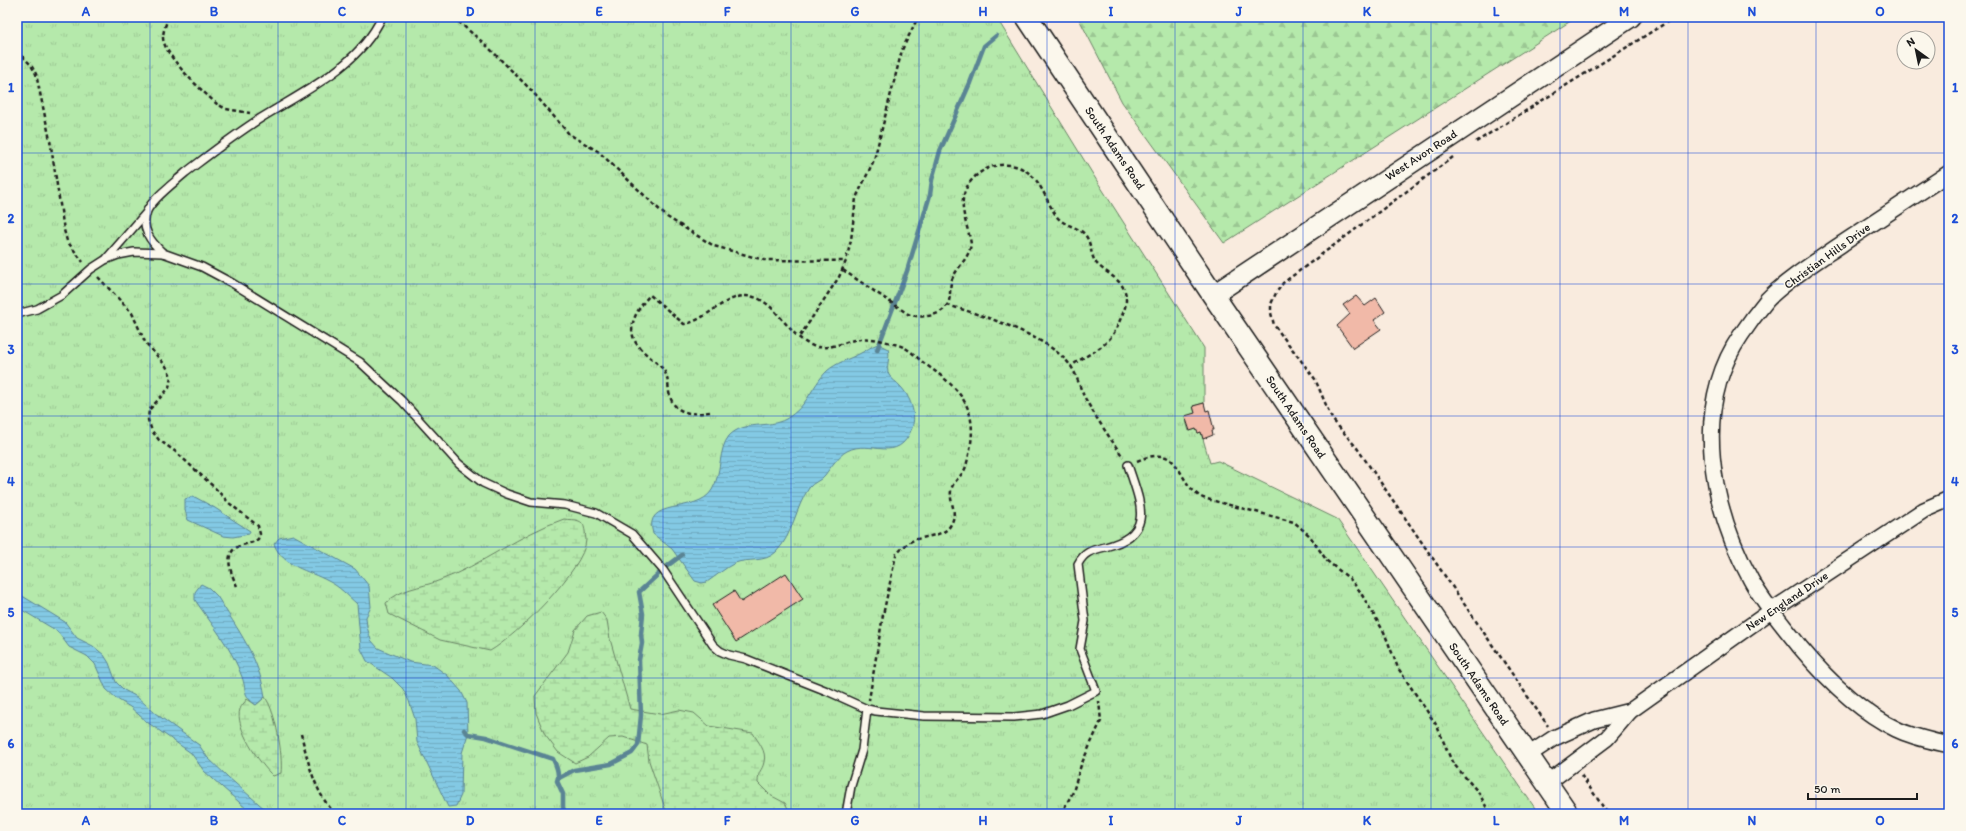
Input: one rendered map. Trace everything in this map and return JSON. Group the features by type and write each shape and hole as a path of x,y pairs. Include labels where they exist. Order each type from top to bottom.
{"main road":[{"name":"South Adams Road","path":"1027,17 1213,295 1568,814"}],"street":[{"name":"West Avon Road","path":"1213,295 1631,17"},
{"name":"Christian Hills Drive","path":"1949,173 1810,265 1768,300 1740,336 1723,369 1712,417 1711,451 1717,497 1733,545 1751,582 1771,611 1819,670 1863,709 1896,729 1949,745"},
{"name":"New England Drive","path":"1547,783 1607,738 1630,711 1771,611 1924,510 1949,499"},
{"name":"New England Drive","path":"1528,754 1556,738 1594,720 1630,711"}],"lane":[{"path":"105,260 154,202 177,180 228,140 261,118 331,76 348,62 373,33 382,17"},
{"path":"147,211 146,233 151,242 163,253"},
{"path":"17,314 37,309 62,295 90,269 105,260 134,252 163,253 202,267 232,283 360,362 402,401 459,464 484,483 507,494 531,502 565,506 596,513 632,534 663,570 713,645 720,651 746,659 867,709 924,716 1014,718 1042,714 1068,705 1096,691 1080,649 1085,621 1078,564 1086,554 1092,550 1127,540 1138,527 1141,512 1128,465"},
{"path":"846,814 851,786 862,750 867,709"}],"path":[{"path":"169,17 164,30 165,45 172,56 188,74 217,104 226,109 246,112 261,118"},
{"path":"453,17 492,51 531,90 569,134 599,152 667,218 714,246 764,260 846,261"},
{"path":"800,336 843,270 852,240 856,198 874,160 902,50 918,17"},
{"path":"1473,144 1675,17"},
{"path":"17,51 31,65 38,83 67,241 90,269 132,313 145,342 170,372 172,380 169,388 149,410 148,420 155,437 187,462 215,488 228,503 258,526 260,534 258,539 238,547 231,557 229,569 237,586"},
{"path":"1459,152 1283,283 1276,292 1271,304 1271,313 1274,325 1315,379 1332,419 1357,448 1556,738"},
{"path":"843,270 916,317 926,317 942,310 947,305 953,278 970,251 971,244 962,200 968,185 981,171 996,165 1012,166 1024,169 1039,184 1059,219 1082,231 1087,237 1094,259 1098,265 1120,282 1125,290 1125,308 1116,332 1111,340 1104,346 1070,366"},
{"path":"710,412 688,414 676,408 670,395 668,382 663,370 635,342 632,330 633,320 636,311 650,295 684,324 696,321 735,298 742,296 756,298 765,303 800,336 812,345 826,347 860,339 870,339 898,345 910,351 953,385 963,398 969,410 972,432 966,467 953,484 951,491 955,508 954,518 950,527 943,532 913,540 902,548 896,555 883,614 867,709"},
{"path":"947,305 968,311 1035,338 1055,350 1070,366 1086,401 1128,465 1143,458 1156,456 1167,457 1176,463 1194,493 1203,498 1266,516 1294,522 1302,528 1327,561 1342,571 1359,590 1388,639 1398,668 1437,726 1452,762 1479,793 1490,814"},
{"path":"1061,814 1073,792 1081,765 1101,722 1100,704 1096,691"},
{"path":"301,734 318,787 324,799 336,814"},
{"path":"1574,764 1608,814"}],"green space":[{"path":"17,17 996,17 1097,181 1204,348 1204,403 1193,406 1195,413 1185,417 1189,431 1196,429 1198,433 1201,432 1210,463 1218,461 1337,519 1539,814 17,814"},
{"path":"1078,17 1577,17 1224,243 1122,102"},
{"path":"564,519 577,520 583,524 586,540 583,553 562,584 547,601 515,632 490,651 440,640 389,614 386,603 398,594 438,581 470,567 532,533"},
{"path":"601,612 607,620 610,639 630,709 660,714 679,710 694,713 709,726 753,733 762,747 765,758 759,773 758,783 770,795 785,803 791,814 667,814 649,761 647,745 623,737 609,738 588,757 575,763 558,752 545,735 536,713 535,696 568,652 575,630 587,616"},
{"path":"265,697 269,704 278,734 281,756 281,773 273,776 249,745 244,735 239,717 240,709 247,699 256,705"}],"water":[{"path":"878,344 888,349 889,375 904,390 912,406 914,417 913,423 906,439 899,446 892,449 865,447 856,448 844,453 823,477 809,488 800,504 786,538 776,552 767,558 735,563 707,582 702,583 695,581 672,549 653,534 652,523 655,515 663,510 705,498 715,484 721,455 726,441 735,431 749,426 772,424 786,419 800,408 821,377 827,371 838,363 862,353"},
{"path":"193,496 215,508 250,531 249,534 233,537 223,536 188,520 185,510 185,499"},
{"path":"293,535 355,569 369,586 371,607 366,617 367,627 371,640 378,648 410,662 433,665 447,675 461,691 467,703 468,734 462,753 461,795 456,806 448,807 417,742 415,719 403,689 392,678 367,661 361,649 357,604 332,583 290,563 278,552 274,544 279,538"},
{"path":"201,584 209,588 217,596 240,632 253,656 265,697 256,705 247,695 242,677 233,656 195,600 195,592"},
{"path":"17,591 24,597 65,622 77,638 93,646 104,655 109,663 116,682 124,690 137,697 155,713 199,745 207,757 228,777 266,810 274,814 254,814 248,810 204,771 191,753 147,722 130,707 117,699 106,689 95,664 87,656 69,647 57,631 17,607"}],"building":[{"path":"1356,296 1365,306 1376,298 1385,312 1374,320 1381,329 1353,348 1337,326 1350,314 1343,305"},
{"path":"1204,403 1206,411 1209,410 1214,430 1212,430 1213,435 1203,439 1201,432 1198,433 1196,429 1190,431 1185,416 1195,413 1193,406"},
{"path":"786,573 803,599 736,642 712,605 734,591 741,602"}],"waterway":[{"path":"877,350 907,271 930,195 932,180 940,151 970,83 984,46 996,36"},
{"path":"559,778 574,770 611,764 632,753 638,745 641,715 639,660 642,643 641,634 643,614 639,592 666,567 682,555"},
{"path":"464,730 468,734 486,737 553,759 558,773 557,781 563,794 563,807 565,814"}]}
